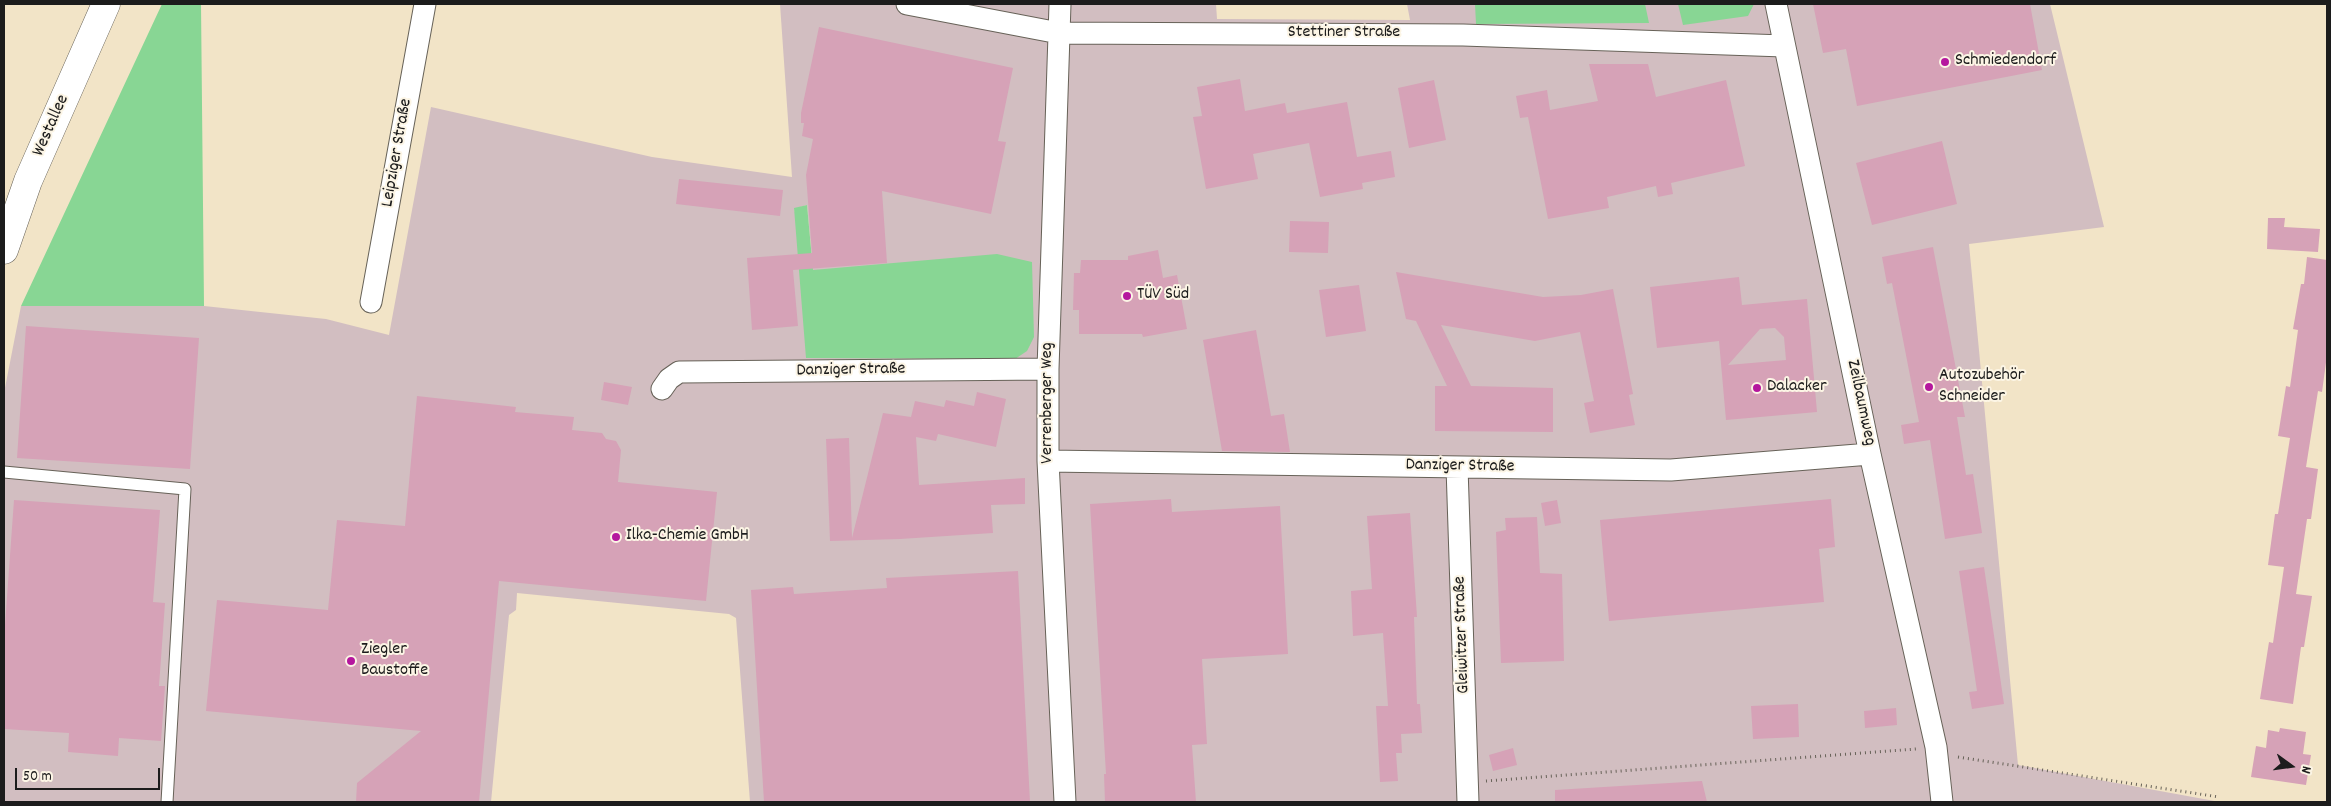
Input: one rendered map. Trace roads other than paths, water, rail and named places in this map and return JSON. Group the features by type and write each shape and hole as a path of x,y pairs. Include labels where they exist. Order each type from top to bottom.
{"main road":[{"name":"Westallee","path":"4,250 28,181 106,4"}],"street":[{"name":"Leipziger Straße","path":"371,302 425,4"},
{"name":"Stettiner Straße","path":"907,4 1059,33 1463,35 1784,46"},
{"name":"Verrenberger Weg","path":"1060,4 1048,369 1048,461 1065,802"},
{"name":"Zeilbaumweg","path":"1776,4 1870,454 1936,747 1942,802"},
{"name":"Danziger Straße","path":"662,389 669,379 679,372 1048,369"},
{"name":"Danziger Straße","path":"1048,461 1670,470 1870,454"},
{"name":"Gleiwitzer Straße","path":"1457,467 1468,792"}],"lane":[{"path":"4,472 185,489 167,802"}],"place":[{"name":"Schmiedendorf","path":"1945,62"},
{"name":"TÜV Süd","path":"1127,296"},
{"name":"Autozubehör Schneider","path":"1929,387"},
{"name":"Dalacker","path":"1757,388"},
{"name":"Ilka-Chemie GmbH","path":"616,537"},
{"name":"Ziegler Baustoffe","path":"351,661"}]}
